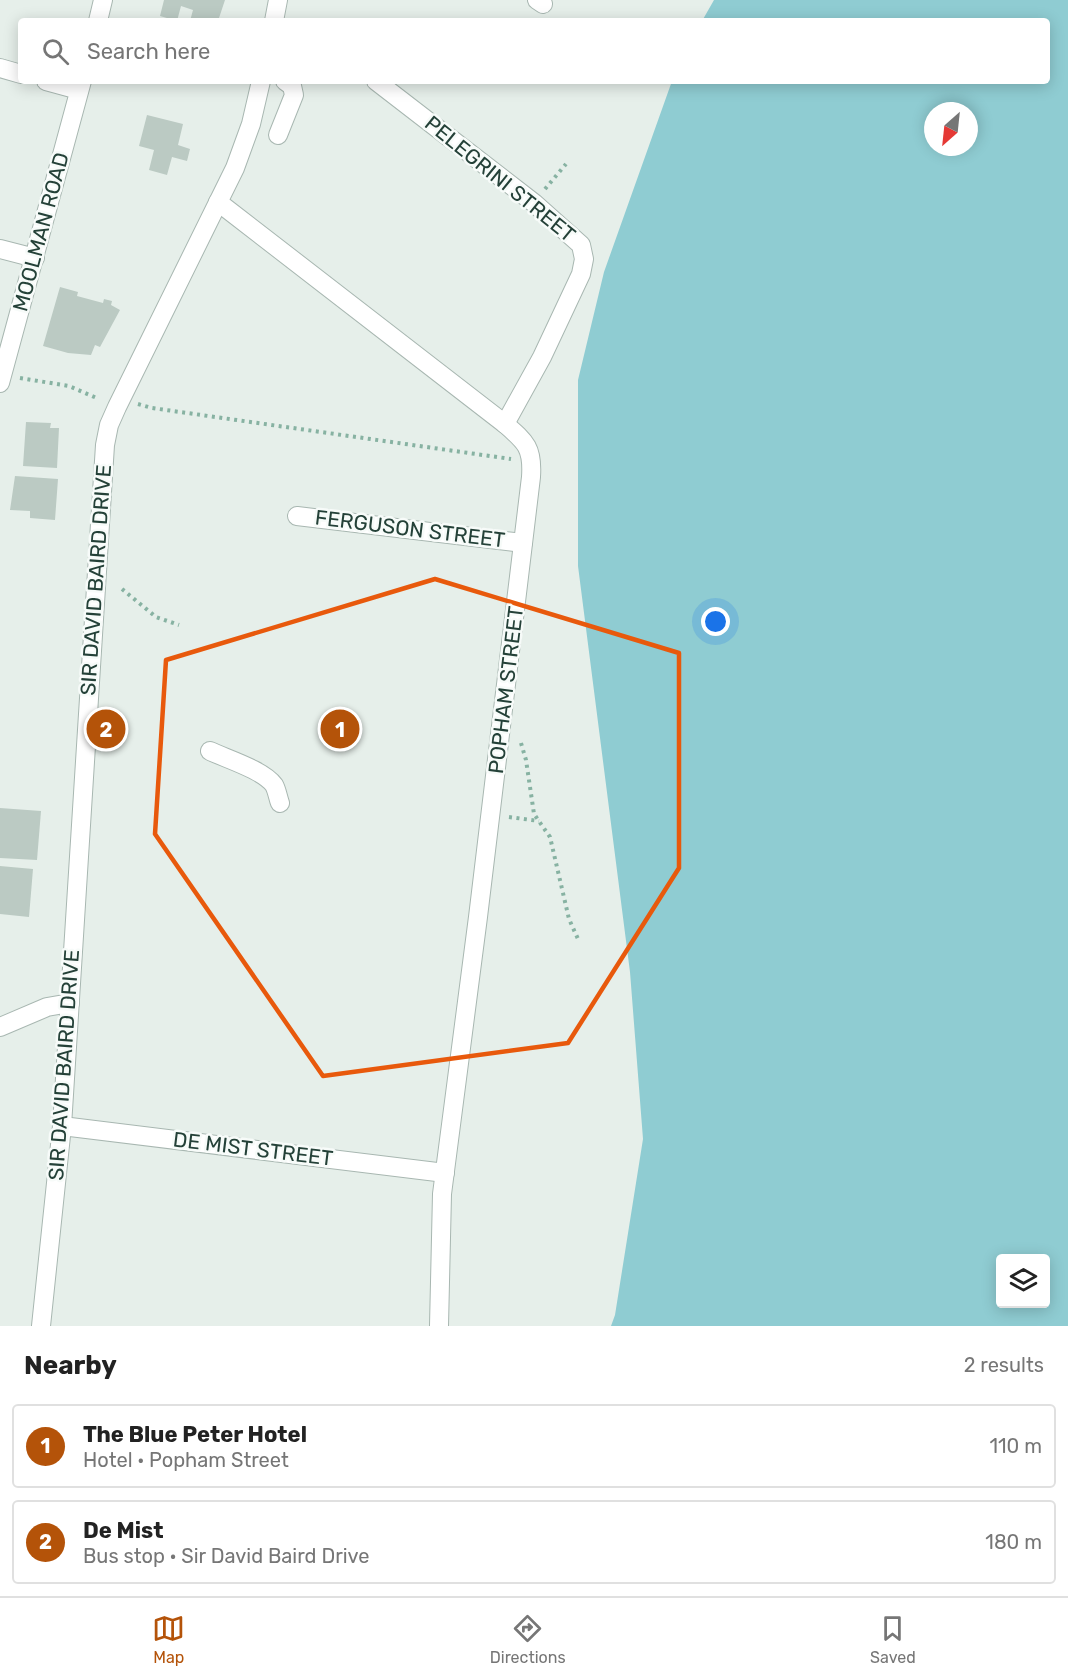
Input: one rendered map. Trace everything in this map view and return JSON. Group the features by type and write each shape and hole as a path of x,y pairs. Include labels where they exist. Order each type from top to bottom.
{"street":[{"path":"99,18 103,0"},
{"path":"275,18 278,0"},
{"path":"0,68 18,73"},
{"name":"SIR DAVID BAIRD DRIVE","path":"41,1326 62,1126 105,446 117,407 243,149 260,84"},
{"path":"278,135 294,95 289,84"},
{"name":"PELEGRINI STREET","path":"380,84 534,203 581,245 584,259 581,273 542,357 505,424"},
{"name":"MOOLMAN ROAD","path":"1,380 80,86"},
{"path":"218,202 505,424 524,440 532,463"},
{"path":"0,249 34,258"},
{"name":"POPHAM STREET","path":"439,1326 440,1219 532,463"},
{"name":"FERGUSON STREET","path":"297,516 523,543"},
{"path":"210,751 268,779 274,785 280,803"},
{"path":"0,1027 47,1007 70,1003"},
{"name":"DE MIST STREET","path":"62,1126 445,1173"}],"path":[{"path":"542,193 566,164"},
{"path":"1,380 69,386 90,395"},
{"path":"138,404 206,417 415,444 532,463"},
{"path":"122,589 156,616 179,624"},
{"path":"520,738 526,760 534,814 550,837 567,909 578,939"},
{"path":"505,816 539,821"}],"highlighted area":[{"path":"435,579 679,653 679,868 568,1043 323,1076 155,834 166,660"}],"water":[{"path":"714,0 1068,0 1068,1326 611,1326 615,1315 643,1139 630,972 578,566 578,380 604,272 671,84 1050,84 1050,18 704,18"}],"building":[{"path":"164,0 225,0 219,18 191,18 193,10 181,6 178,18 160,16"},
{"path":"147,115 183,124 178,145 190,149 187,161 172,157 167,175 149,170 154,150 139,146"},
{"path":"60,287 78,292 77,296 103,303 104,299 112,301 111,305 120,310 100,347 95,345 91,355 68,353 43,346"},
{"path":"26,422 51,423 50,428 59,428 57,468 23,466"},
{"path":"15,476 58,479 55,520 30,518 30,511 10,510"},
{"path":"0,808 41,811 37,860 0,858"},
{"path":"0,866 33,869 29,917 0,914"}],"place":[{"name":"De Mist","path":"106,729"},
{"name":"The Blue Peter Hotel","path":"340,729"}]}
